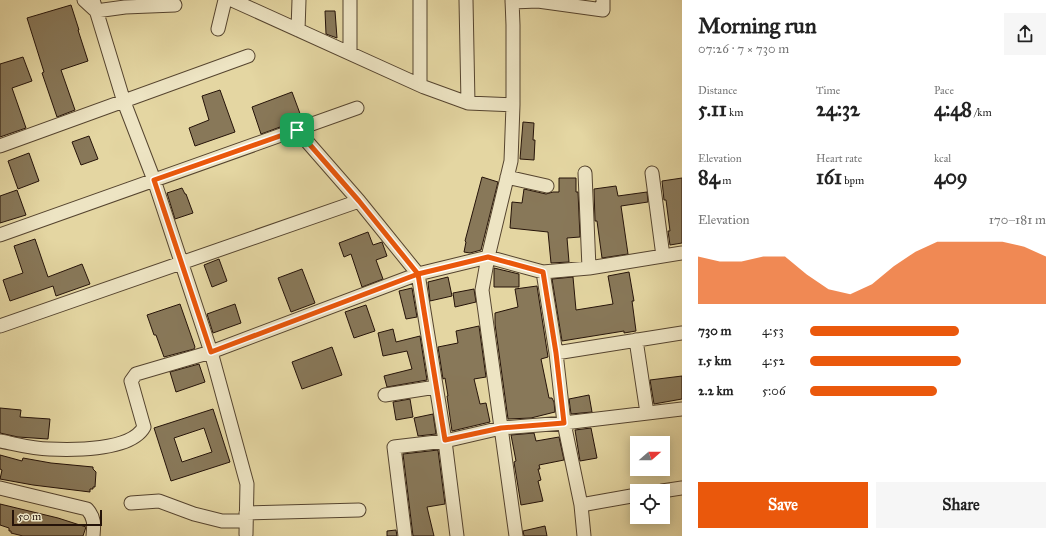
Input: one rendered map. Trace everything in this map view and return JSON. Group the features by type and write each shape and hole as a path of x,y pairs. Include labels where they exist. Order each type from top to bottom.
{"street":[{"path":"84,0 94,5 125,7 175,5"},
{"path":"218,29 225,0"},
{"path":"232,0 420,85 468,103 513,105"},
{"path":"298,30 299,0"},
{"path":"350,0 350,53"},
{"path":"420,0 420,85"},
{"path":"466,0 468,103"},
{"path":"516,536 482,290 488,257 511,161 513,105 512,1 538,1 603,10 603,0"},
{"path":"94,5 124,102 154,180 211,352 247,484 246,522"},
{"path":"0,146 248,56"},
{"path":"0,235 358,108"},
{"path":"297,130 359,201 418,274 445,440 457,536"},
{"path":"652,172 663,256"},
{"path":"585,173 589,268"},
{"path":"507,177 547,186"},
{"path":"0,326 359,201"},
{"path":"0,441 48,449 108,447 127,441 138,436 144,428 131,381 133,376 139,372 211,352 418,274 488,257 543,272 589,268 682,253"},
{"path":"543,272 556,353 564,423 581,504 584,536"},
{"path":"556,353 682,333"},
{"path":"636,340 647,413"},
{"path":"385,396 436,387"},
{"path":"405,536 394,447 445,440 501,428 564,423 682,409"},
{"path":"0,488 87,509 92,514 94,520 93,536"},
{"path":"670,490 682,488"},
{"path":"581,504 630,496"},
{"path":"131,503 159,501 194,514 222,521 246,522 359,510"}],"building":[{"path":"71,5 88,61 61,70 75,110 57,117 42,73 44,72 27,18"},
{"path":"325,11 335,11 337,38 326,34"},
{"path":"23,57 32,81 12,88 26,128 0,137 0,64"},
{"path":"220,90 235,132 195,146 189,128 209,120 202,96"},
{"path":"292,92 302,119 261,134 252,107"},
{"path":"523,122 534,123 534,160 520,159"},
{"path":"89,136 98,159 81,165 72,142"},
{"path":"29,153 39,181 18,189 8,161"},
{"path":"482,177 498,182 481,250 470,253 464,252 465,241"},
{"path":"559,178 576,178 580,237 567,238 569,262 551,263 548,232 510,228 512,202 522,203 524,189 546,194 559,192"},
{"path":"682,178 682,243 670,245 668,231 670,231 662,181"},
{"path":"616,186 618,196 647,192 648,202 621,206 628,254 602,258 597,221 595,221 594,189"},
{"path":"182,188 186,194 193,213 175,219 167,193"},
{"path":"17,190 26,215 0,223 0,196"},
{"path":"368,232 373,245 382,242 387,256 376,260 383,279 362,287 351,254 344,257 339,243"},
{"path":"35,239 48,277 82,264 90,284 56,296 53,286 10,301 3,280 23,273 14,246"},
{"path":"219,259 227,281 212,287 204,265"},
{"path":"494,268 519,274 519,287 494,287"},
{"path":"302,269 315,303 291,312 278,278"},
{"path":"629,272 634,301 632,301 636,331 624,333 624,331 562,341 552,279 573,277 576,310 613,304 608,276"},
{"path":"448,277 452,296 430,301 428,282"},
{"path":"537,286 548,357 541,359 549,398 552,398 554,402 555,412 531,418 508,419 495,324 495,313 518,307 515,289"},
{"path":"412,288 417,317 406,319 399,291"},
{"path":"474,289 476,302 455,307 453,293"},
{"path":"180,304 195,347 194,349 164,357 147,315"},
{"path":"235,304 241,323 213,333 207,314"},
{"path":"366,305 375,331 354,338 345,312"},
{"path":"479,326 486,377 474,379 480,404 486,403 490,422 452,431 445,378 443,379 438,347 458,343 456,331"},
{"path":"393,329 396,342 420,336 427,380 387,387 384,376 412,369 407,351 383,356 378,333"},
{"path":"332,347 342,375 302,389 292,362"},
{"path":"199,364 205,382 176,392 170,372"},
{"path":"682,376 682,399 654,404 650,380"},
{"path":"589,395 592,412 571,414 569,399"},
{"path":"410,399 413,417 396,420 393,402"},
{"path":"0,408 21,410 20,417 50,419 48,439 18,437 0,433"},
{"path":"213,409 230,462 171,481 154,428","holes":["204,428 212,452 182,462 174,438"]},
{"path":"433,414 436,434 418,436 414,418"},
{"path":"591,428 597,458 580,461 575,430"},
{"path":"534,433 536,441 559,437 564,460 539,465 540,469 538,469 541,480 538,481 543,501 521,505 514,462 516,461 511,435"},
{"path":"438,450 445,504 427,507 434,536 413,536 403,454"},
{"path":"0,455 22,461 23,458 51,463 93,467 96,472 95,487 90,489 90,492 33,485 0,479 2,470 0,469"},
{"path":"0,504 58,518 86,527 83,536 23,536 11,533 9,528 0,525"},
{"path":"545,526 547,536 524,536 523,531"},
{"path":"396,530 397,536 387,536 387,531"}],"route":[{"path":"297,130 154,180 211,352 418,274 488,257 543,272 556,353 564,423 501,428 445,440 418,274 359,201 297,130"}]}
